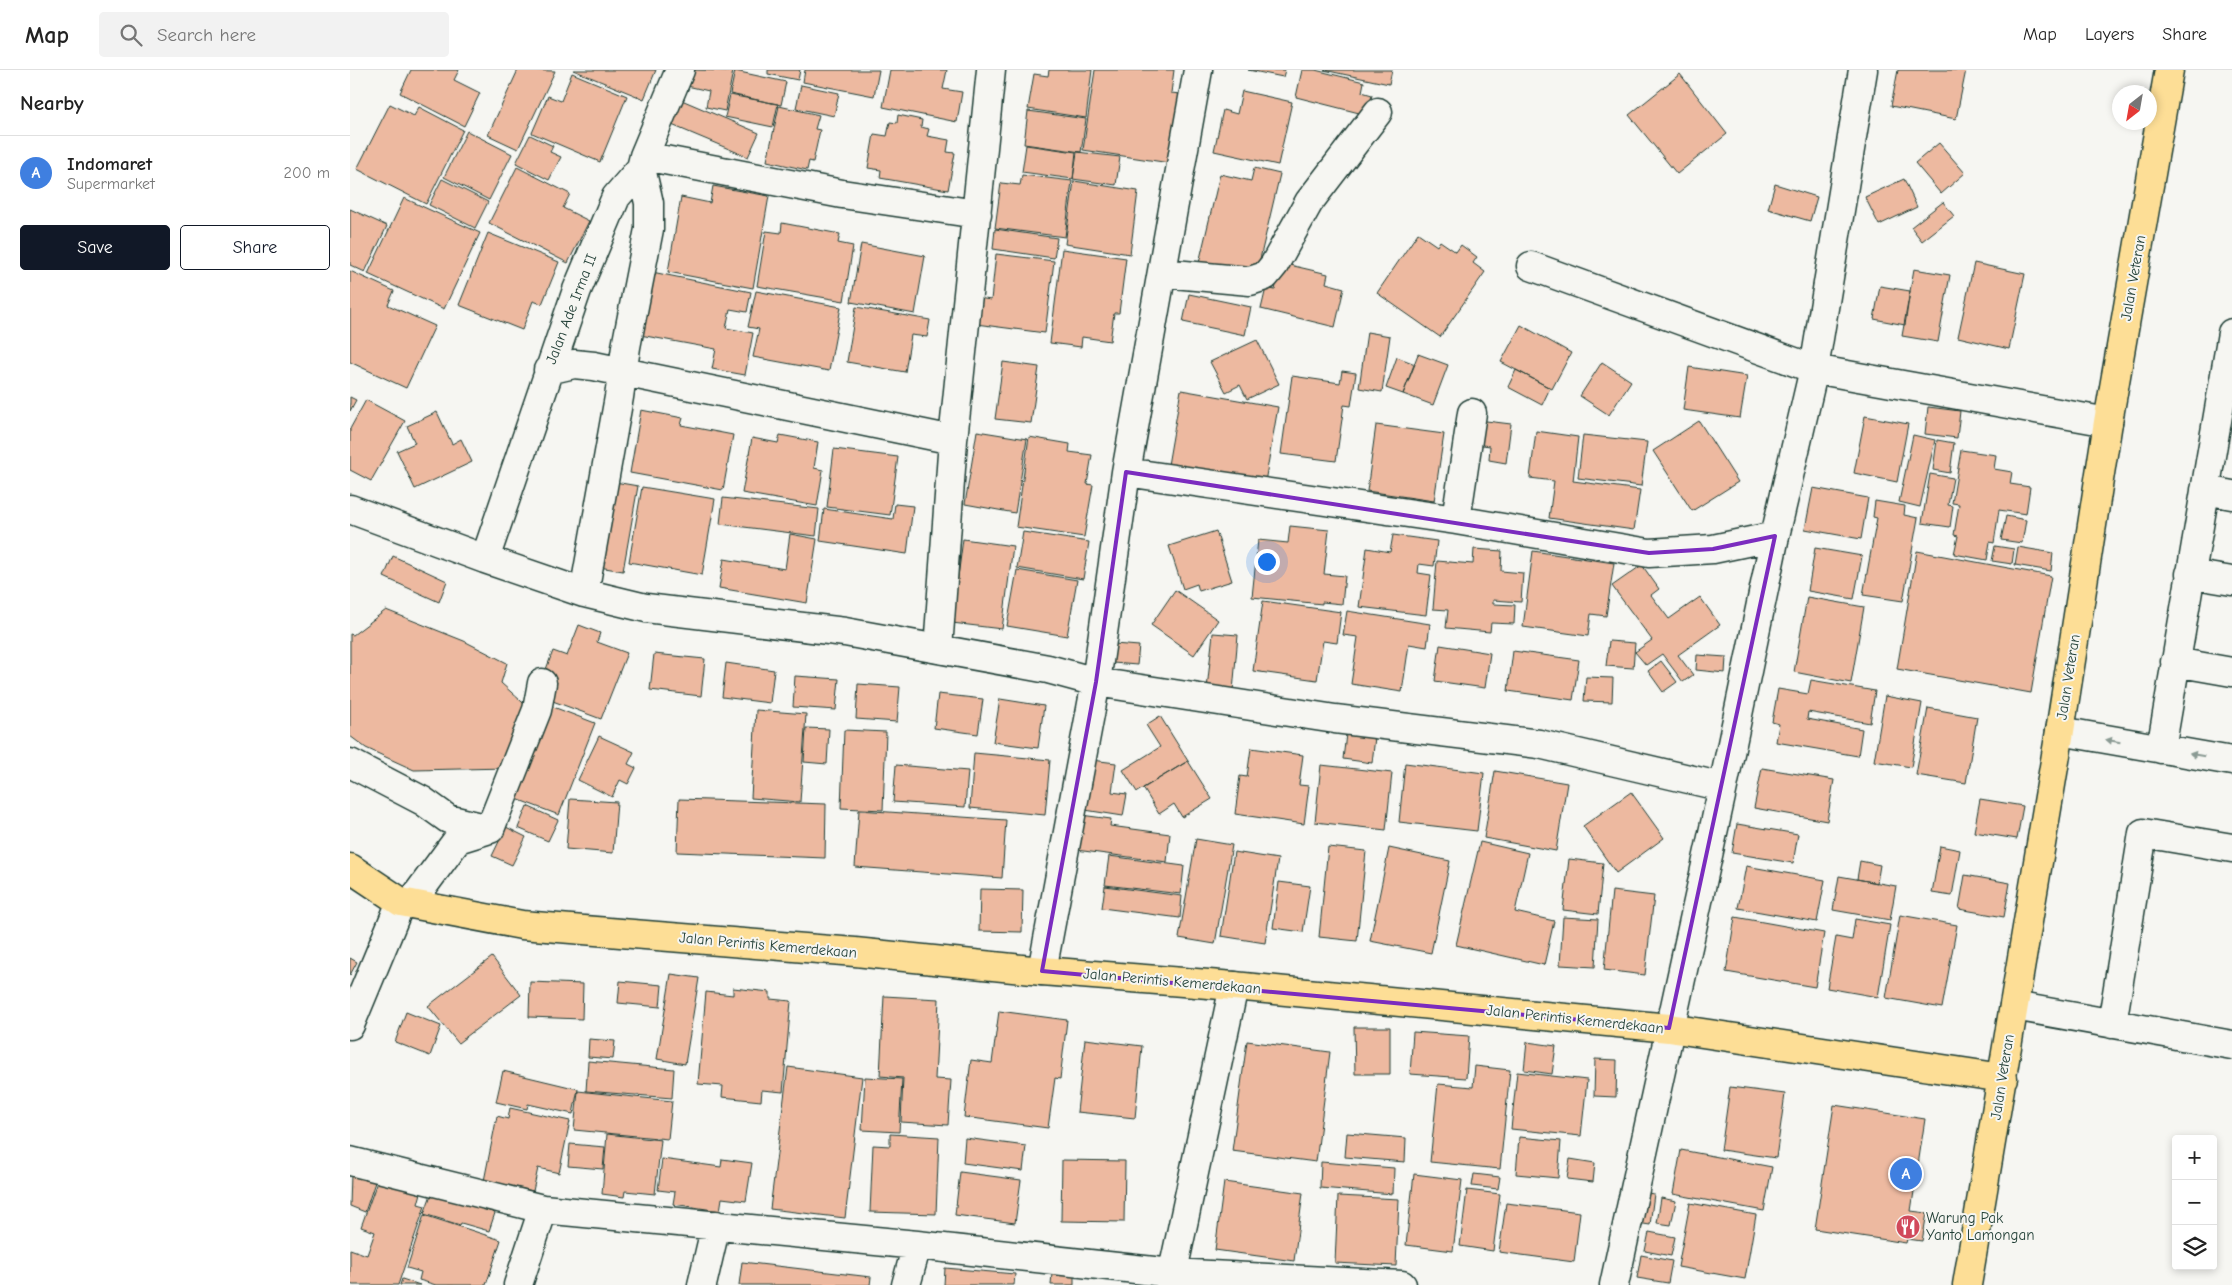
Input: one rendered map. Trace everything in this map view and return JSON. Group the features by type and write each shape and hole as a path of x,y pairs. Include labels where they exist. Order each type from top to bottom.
{"main road":[{"name":"Jalan Veteran","path":"1967,1285 2060,731 2108,422 2169,70"},
{"name":"Jalan Perintis Kemerdekaan","path":"350,868 405,903 522,925 855,952 1042,971 1234,986 1669,1028 2003,1078"}],"street":[{"name":"Jalan Ade Irma II","path":"485,559 548,370 577,290 616,197 642,162 680,70"},
{"path":"938,649 953,440 991,70"},
{"path":"1042,971 1096,682 1126,472 1198,70"},
{"path":"1614,1285 1723,787 1775,536 1814,369 1863,70"},
{"path":"1163,273 1242,280 1265,276 1274,265 1309,202 1378,112"},
{"path":"584,593 626,347 649,229 649,203 642,162 977,214"},
{"path":"1531,266 1814,369 2108,422"},
{"path":"2161,749 2205,490 2226,405 2232,333"},
{"path":"548,370 574,364 594,366 953,440"},
{"path":"1456,520 1472,413"},
{"path":"1126,472 1456,520 1649,553 1713,549 1775,536"},
{"path":"2205,490 2232,495"},
{"path":"350,508 485,559 584,593 646,608 845,632 1048,669 1096,682 1335,720 1538,744 1723,787"},
{"path":"2190,574 2232,582"},
{"path":"2175,662 2232,672"},
{"path":"490,829 537,710 542,683"},
{"path":"2060,731 2232,761"},
{"path":"350,763 423,801 448,819 490,829"},
{"path":"350,1025 405,903 458,839 490,829"},
{"path":"2112,1024 2143,832 2232,848"},
{"path":"1171,1279 1234,986"},
{"path":"2014,1006 2232,1045"},
{"path":"350,1161 543,1209 916,1245 1171,1279 1402,1285"},
{"path":"518,1285 543,1209"},
{"path":"702,1285 716,1225"},
{"path":"906,1285 916,1245"}],"highlighted area":[{"path":"1126,472 1649,553 1713,549 1775,536 1669,1028 1042,971 1096,682"}],"building":[{"path":"411,70 459,70 454,80 480,93 464,126 400,93"},
{"path":"518,70 555,71 518,149 488,135"},
{"path":"573,70 656,70 644,99"},
{"path":"691,70 733,71 725,111 706,107 709,91 687,86"},
{"path":"768,70 800,70 798,80 768,74"},
{"path":"805,70 879,70 874,96 803,82"},
{"path":"890,70 947,70 943,89 962,92 957,122 883,107"},
{"path":"1049,70 1092,70 1086,118 1028,109 1034,74 1048,76"},
{"path":"1095,70 1174,70 1171,93 1180,94 1170,163 1083,150"},
{"path":"1248,70 1285,70 1283,77"},
{"path":"1302,70 1315,70 1364,82 1362,92 1372,95 1367,115 1296,97"},
{"path":"1324,70 1392,70 1389,84"},
{"path":"1898,70 1966,70 1956,119 1891,106"},
{"path":"735,71 786,82 781,105 730,94"},
{"path":"572,73 627,96 600,162 532,133 548,96 561,101"},
{"path":"1680,74 1727,134 1677,174 1629,115"},
{"path":"801,85 839,93 834,116 796,108"},
{"path":"1242,91 1292,102 1278,165 1214,151 1223,110 1237,114"},
{"path":"730,95 778,104 773,127 725,117"},
{"path":"677,98 759,133 748,157 667,123"},
{"path":"390,104 414,116 419,107 463,130 426,204 357,169"},
{"path":"779,106 819,115 815,129 820,130 813,162 809,161 807,170 767,161"},
{"path":"1028,111 1086,119 1081,152 1024,144"},
{"path":"898,115 922,120 921,127 929,129 927,136 949,140 947,152 955,153 948,190 880,178 881,170 868,168 874,134 887,136 890,122 897,123"},
{"path":"467,131 512,154 489,200 444,177"},
{"path":"530,135 553,146 550,152 561,157 549,180 516,163"},
{"path":"1939,143 1965,173 1941,194 1915,163"},
{"path":"1026,145 1076,152 1073,179 1022,172"},
{"path":"1077,152 1120,157 1116,185 1073,179"},
{"path":"517,167 570,194 563,208 589,221 568,263 489,223"},
{"path":"1254,168 1280,174 1256,276 1199,263 1220,174 1251,181"},
{"path":"1022,175 1072,181 1065,237 995,228 1001,183 1020,185"},
{"path":"442,179 488,202 475,228 429,205"},
{"path":"1904,179 1917,207 1879,225 1865,197"},
{"path":"1074,181 1138,191 1130,254 1065,244"},
{"path":"1775,184 1817,197 1810,221 1768,209"},
{"path":"713,186 769,196 753,288 668,272 681,197 710,203"},
{"path":"404,198 480,233 444,309 368,274"},
{"path":"1943,202 1954,216 1922,241 1911,227"},
{"path":"350,209 387,226 365,272 350,265"},
{"path":"782,223 840,234 838,243 853,246 844,301 757,286 766,231 781,233"},
{"path":"995,229 1057,238 1054,258 993,249"},
{"path":"488,233 559,262 542,304 533,301 522,330 459,305"},
{"path":"1418,233 1437,246 1440,241 1456,252 1461,245 1477,257 1473,263 1485,272 1440,337 1377,293"},
{"path":"861,244 925,256 915,314 851,302"},
{"path":"1062,249 1126,258 1119,313 1114,313 1110,341 1082,337 1081,347 1050,343"},
{"path":"996,254 1054,261 1045,333 968,323 971,297 991,300"},
{"path":"1281,263 1328,274 1326,283 1344,288 1335,327 1261,309 1266,288 1275,290"},
{"path":"1974,263 2025,274 2009,349 1958,337"},
{"path":"1914,269 1950,275 1938,342 1902,336"},
{"path":"350,271 394,291 388,305 435,326 406,388 350,362"},
{"path":"652,272 751,292 747,312 730,309 726,328 753,333 745,375 712,369 716,349 640,335"},
{"path":"1880,286 1910,291 1905,325 1874,319"},
{"path":"756,291 841,307 829,371 753,357 759,329 748,327"},
{"path":"1189,294 1251,307 1245,335 1183,322"},
{"path":"856,307 930,320 927,337 911,335 905,372 847,362"},
{"path":"1521,325 1571,353 1552,389 1501,362"},
{"path":"1367,332 1390,336 1382,392 1359,388"},
{"path":"1257,340 1279,384 1247,399 1240,385 1226,392 1210,362"},
{"path":"1418,354 1448,365 1433,405 1403,394"},
{"path":"1397,357 1415,364 1403,394 1386,388"},
{"path":"1003,362 1039,367 1031,423 995,419"},
{"path":"1602,362 1631,381 1609,415 1580,396"},
{"path":"1689,367 1747,376 1740,418 1683,410"},
{"path":"1516,370 1550,388 1542,405 1508,387"},
{"path":"1342,371 1356,373 1351,406 1344,405 1336,461 1281,454 1292,376 1340,383"},
{"path":"1181,390 1278,407 1265,482 1168,465"},
{"path":"350,397 356,400 350,411"},
{"path":"366,400 405,421 371,481 350,470 350,429"},
{"path":"1928,407 1960,411 1957,438 1925,434"},
{"path":"641,410 683,418 681,425 733,435 723,490 630,473"},
{"path":"437,412 452,444 461,439 472,462 415,489 397,451 415,443 407,426"},
{"path":"1865,416 1908,424 1897,482 1854,473"},
{"path":"1478,420 1511,424 1506,463 1489,460 1490,446 1475,444"},
{"path":"1699,421 1738,482 1692,511 1653,451"},
{"path":"1376,425 1444,434 1434,501 1367,491"},
{"path":"977,431 1027,439 1015,513 965,504"},
{"path":"1536,431 1578,437 1573,481 1640,490 1634,530 1549,518 1554,481 1530,478"},
{"path":"780,435 818,442 814,468 823,470 817,506 742,493 752,438 778,443"},
{"path":"1583,435 1647,442 1641,486 1578,478"},
{"path":"1913,435 1935,440 1920,507 1899,502"},
{"path":"1029,437 1070,444 1069,452 1092,455 1087,484 1093,485 1084,537 1016,527"},
{"path":"1937,440 1954,443 1950,473 1933,470"},
{"path":"834,449 898,457 890,515 827,507"},
{"path":"1961,450 1996,455 1994,469 2012,472 2010,484 2030,487 2026,514 1999,510 1994,543 1990,542 1987,560 1954,554 1958,536 1954,535 1959,504 1952,503"},
{"path":"1930,474 1953,478 1948,505 1953,506 1950,527 1922,523"},
{"path":"609,481 638,486 623,571 593,566"},
{"path":"642,487 715,499 702,575 629,562"},
{"path":"1813,488 1868,498 1861,539 1805,529"},
{"path":"723,498 819,509 816,536 720,524"},
{"path":"1875,501 1905,506 1904,515 1918,518 1903,601 1863,595 1877,518 1873,517"},
{"path":"895,504 913,506 907,554 820,541 824,509 893,519"},
{"path":"2006,516 2026,520 2022,543 2001,540"},
{"path":"1290,526 1329,530 1324,574 1345,576 1342,604 1322,602 1322,604 1252,597 1258,540 1288,543"},
{"path":"1216,531 1232,581 1199,591 1197,584 1183,589 1169,546"},
{"path":"1023,532 1089,542 1083,579 1017,568"},
{"path":"790,534 817,539 807,603 719,588 724,559 785,569"},
{"path":"1393,535 1437,541 1434,566 1419,564 1418,573 1431,575 1426,615 1359,607 1367,548 1390,552"},
{"path":"963,539 1013,546 1002,629 952,623"},
{"path":"1995,546 2014,549 2012,564 1992,561"},
{"path":"2018,547 2053,553 2051,571 2015,565"},
{"path":"1815,548 1862,556 1854,599 1808,591"},
{"path":"1474,549 1502,551 1501,571 1523,573 1521,602 1493,600 1493,604 1515,605 1514,624 1491,623 1490,632 1446,628 1448,610 1433,609 1437,561 1473,564"},
{"path":"1533,551 1614,563 1606,616 1591,614 1588,636 1523,627"},
{"path":"1917,551 2051,576 2031,693 1897,669"},
{"path":"393,556 447,581 439,602 384,577"},
{"path":"1642,565 1659,589 1651,595 1669,619 1700,597 1720,625 1678,655 1693,675 1683,682 1662,654 1646,665 1635,652 1652,640 1612,586"},
{"path":"1017,570 1077,580 1067,636 1007,626"},
{"path":"1175,590 1218,620 1194,655 1151,625"},
{"path":"1807,597 1864,607 1851,683 1794,672"},
{"path":"1263,601 1341,612 1337,643 1323,641 1317,680 1253,671"},
{"path":"386,610 464,641 507,663 501,683 531,710 508,768 414,770 366,748 350,736 350,634 353,635"},
{"path":"1347,611 1430,624 1427,647 1409,644 1402,692 1351,684 1358,637 1343,635"},
{"path":"579,625 600,633 597,642 627,653 601,719 550,700 557,682 543,677 553,651 567,656"},
{"path":"1213,633 1238,635 1233,691 1207,689"},
{"path":"1609,641 1635,643 1633,668 1606,666"},
{"path":"1114,644 1139,646 1137,665 1113,663"},
{"path":"1440,645 1490,653 1485,688 1435,681"},
{"path":"1513,651 1579,660 1573,700 1508,691"},
{"path":"654,654 705,659 701,696 650,690"},
{"path":"1697,655 1726,657 1725,673 1696,670"},
{"path":"1661,661 1677,682 1663,692 1648,671"},
{"path":"726,663 774,670 770,703 722,697"},
{"path":"795,676 839,679 836,710 793,707"},
{"path":"1586,677 1613,678 1612,702 1584,701"},
{"path":"1811,680 1875,691 1870,723 1808,712 1807,719 1862,729 1858,756 1776,742 1779,724 1772,722 1778,689 1808,694"},
{"path":"858,684 900,687 897,722 856,719"},
{"path":"938,694 983,699 978,734 934,728"},
{"path":"1885,696 1922,703 1911,767 1874,761"},
{"path":"1000,699 1044,706 1038,748 993,742"},
{"path":"548,705 595,723 559,815 506,795"},
{"path":"1928,708 1977,717 1966,783 1916,775"},
{"path":"756,710 806,714 800,802 751,798"},
{"path":"1160,716 1188,761 1137,792 1123,770 1160,747 1146,725"},
{"path":"806,728 829,729 827,764 804,762"},
{"path":"844,730 886,732 883,810 841,808"},
{"path":"1346,734 1375,737 1372,763 1343,759"},
{"path":"599,736 634,752 628,764 636,768 628,784 620,780 612,797 578,780"},
{"path":"1251,748 1303,755 1299,785 1309,786 1304,824 1235,814 1240,776 1247,777"},
{"path":"974,753 1050,760 1045,815 970,808"},
{"path":"1092,760 1116,763 1112,792 1127,794 1123,816 1085,810"},
{"path":"1188,761 1212,799 1182,817 1174,804 1159,814 1143,788"},
{"path":"1405,763 1484,773 1477,831 1399,822"},
{"path":"896,765 968,771 965,807 893,802"},
{"path":"1321,765 1392,773 1386,830 1315,822"},
{"path":"1762,768 1834,780 1827,821 1754,808"},
{"path":"1495,771 1567,783 1556,851 1484,838"},
{"path":"1631,792 1664,838 1616,873 1583,826"},
{"path":"570,799 617,802 613,853 566,849"},
{"path":"679,799 826,804 825,858 677,852"},
{"path":"1980,799 2023,806 2017,839 1974,832"},
{"path":"527,806 558,820 548,841 518,828"},
{"path":"859,810 1006,820 1002,878 855,867"},
{"path":"1081,815 1111,819 1110,826 1170,834 1167,862 1076,850"},
{"path":"1737,824 1798,834 1793,863 1732,853"},
{"path":"506,827 526,837 512,865 492,856"},
{"path":"1196,839 1232,845 1215,944 1179,938"},
{"path":"1480,842 1528,853 1515,912 1554,921 1544,965 1456,945"},
{"path":"1940,846 1960,850 1952,896 1932,893"},
{"path":"1328,847 1366,851 1357,941 1319,937"},
{"path":"1389,848 1450,861 1431,953 1370,941"},
{"path":"1234,852 1278,859 1265,943 1221,936"},
{"path":"1109,856 1184,866 1181,894 1105,885"},
{"path":"1569,859 1603,863 1598,914 1563,910"},
{"path":"1860,861 1880,865 1877,883 1857,879"},
{"path":"1746,866 1825,880 1817,922 1738,908"},
{"path":"1965,875 2010,883 2004,917 1959,909"},
{"path":"1839,876 1896,886 1890,920 1833,910"},
{"path":"1279,882 1310,886 1303,932 1273,928"},
{"path":"1105,886 1182,896 1180,918 1102,908"},
{"path":"980,889 1023,890 1022,932 979,931"},
{"path":"1612,891 1654,896 1645,975 1604,970"},
{"path":"1900,915 1957,925 1942,1008 1886,998"},
{"path":"1563,917 1598,919 1595,967 1560,965"},
{"path":"1735,917 1824,933 1815,987 1726,972"},
{"path":"1855,919 1890,925 1878,997 1827,988 1836,937 1852,940"},
{"path":"492,957 521,995 458,1043 428,1006"},
{"path":"350,958 357,962 350,975"},
{"path":"671,974 699,978 685,1064 657,1059"},
{"path":"620,981 662,985 660,1007 618,1003"},
{"path":"530,982 583,984 582,1019 529,1017"},
{"path":"733,988 770,992 770,999 791,1001 783,1092 762,1090 761,1101 722,1097 723,1086 698,1084 706,992 733,995"},
{"path":"884,996 939,999 935,1079 951,1080 948,1125 901,1122 903,1078 880,1076"},
{"path":"999,1011 1067,1020 1060,1079 1055,1078 1048,1128 964,1117 971,1060 992,1063"},
{"path":"406,1012 441,1026 430,1056 395,1042"},
{"path":"1354,1027 1390,1027 1390,1074 1355,1074"},
{"path":"1413,1032 1469,1036 1466,1078 1410,1074"},
{"path":"589,1039 615,1041 613,1059 588,1057"},
{"path":"1085,1039 1142,1046 1135,1118 1077,1112"},
{"path":"1247,1041 1330,1052 1316,1162 1232,1151"},
{"path":"1527,1042 1556,1046 1552,1074 1524,1070"},
{"path":"1595,1059 1617,1060 1616,1097 1594,1096"},
{"path":"588,1061 674,1069 672,1098 586,1091"},
{"path":"1475,1066 1510,1070 1500,1169 1430,1162 1438,1084 1473,1087"},
{"path":"788,1067 862,1077 845,1218 770,1209"},
{"path":"503,1071 578,1089 573,1114 528,1104 527,1109 496,1102"},
{"path":"1517,1072 1587,1080 1581,1136 1511,1129"},
{"path":"865,1077 902,1079 899,1132 862,1130"},
{"path":"1730,1087 1785,1094 1776,1158 1721,1150"},
{"path":"578,1091 672,1101 668,1139 574,1130"},
{"path":"1834,1105 1925,1119 1911,1211 1927,1213 1922,1241 1907,1239 1906,1243 1815,1229"},
{"path":"510,1108 570,1121 559,1173 538,1168 533,1191 484,1181 497,1116 508,1119"},
{"path":"1347,1133 1406,1138 1405,1162 1345,1157"},
{"path":"607,1134 661,1140 655,1194 625,1191 624,1197 602,1194"},
{"path":"890,1134 939,1137 936,1214 870,1212 873,1145 890,1146"},
{"path":"1519,1137 1561,1141 1558,1178 1516,1174"},
{"path":"965,1138 1026,1146 1023,1171 963,1163"},
{"path":"570,1144 605,1147 603,1169 568,1166"},
{"path":"1681,1150 1772,1167 1764,1211 1673,1194"},
{"path":"662,1159 721,1167 722,1159 752,1163 746,1201 722,1198 720,1211 673,1204 675,1192 658,1190"},
{"path":"1570,1159 1595,1163 1593,1182 1567,1179"},
{"path":"1062,1160 1125,1161 1124,1222 1061,1221"},
{"path":"1321,1162 1394,1168 1393,1194 1320,1188"},
{"path":"960,1172 1021,1180 1015,1223 955,1215"},
{"path":"351,1174 375,1182 365,1212 350,1206"},
{"path":"1414,1174 1462,1180 1453,1251 1406,1245"},
{"path":"1474,1174 1500,1177 1498,1189 1472,1186"},
{"path":"378,1179 421,1193 418,1204 425,1206 398,1285 353,1285 350,1284 350,1249 367,1255 375,1232 361,1227"},
{"path":"1224,1182 1303,1193 1294,1261 1215,1250"},
{"path":"1467,1190 1500,1194 1493,1251 1460,1246"},
{"path":"1635,1191 1654,1194 1650,1225 1631,1222"},
{"path":"432,1192 495,1213 489,1231 461,1223 460,1225 424,1214"},
{"path":"1338,1196 1399,1199 1396,1266 1335,1263"},
{"path":"1661,1198 1676,1201 1671,1225 1657,1223"},
{"path":"1506,1203 1580,1212 1574,1262 1499,1252"},
{"path":"1690,1203 1756,1215 1745,1279 1678,1267"},
{"path":"424,1215 501,1240 486,1285 436,1285 419,1280 421,1272 407,1268"},
{"path":"1649,1232 1675,1237 1671,1256 1645,1251"},
{"path":"1641,1255 1672,1261 1668,1283 1637,1278"},
{"path":"742,1262 871,1277 870,1285 739,1285"},
{"path":"945,1268 1015,1274 1014,1285 944,1285"},
{"path":"1052,1273 1074,1273 1074,1285 1051,1285"},
{"path":"402,1279 420,1285 400,1285"}],"place":[{"name":"Indomaret","path":"1906,1174"},
{"name":"Warung Pak Yanto Lamongan","path":"1908,1227"}]}
